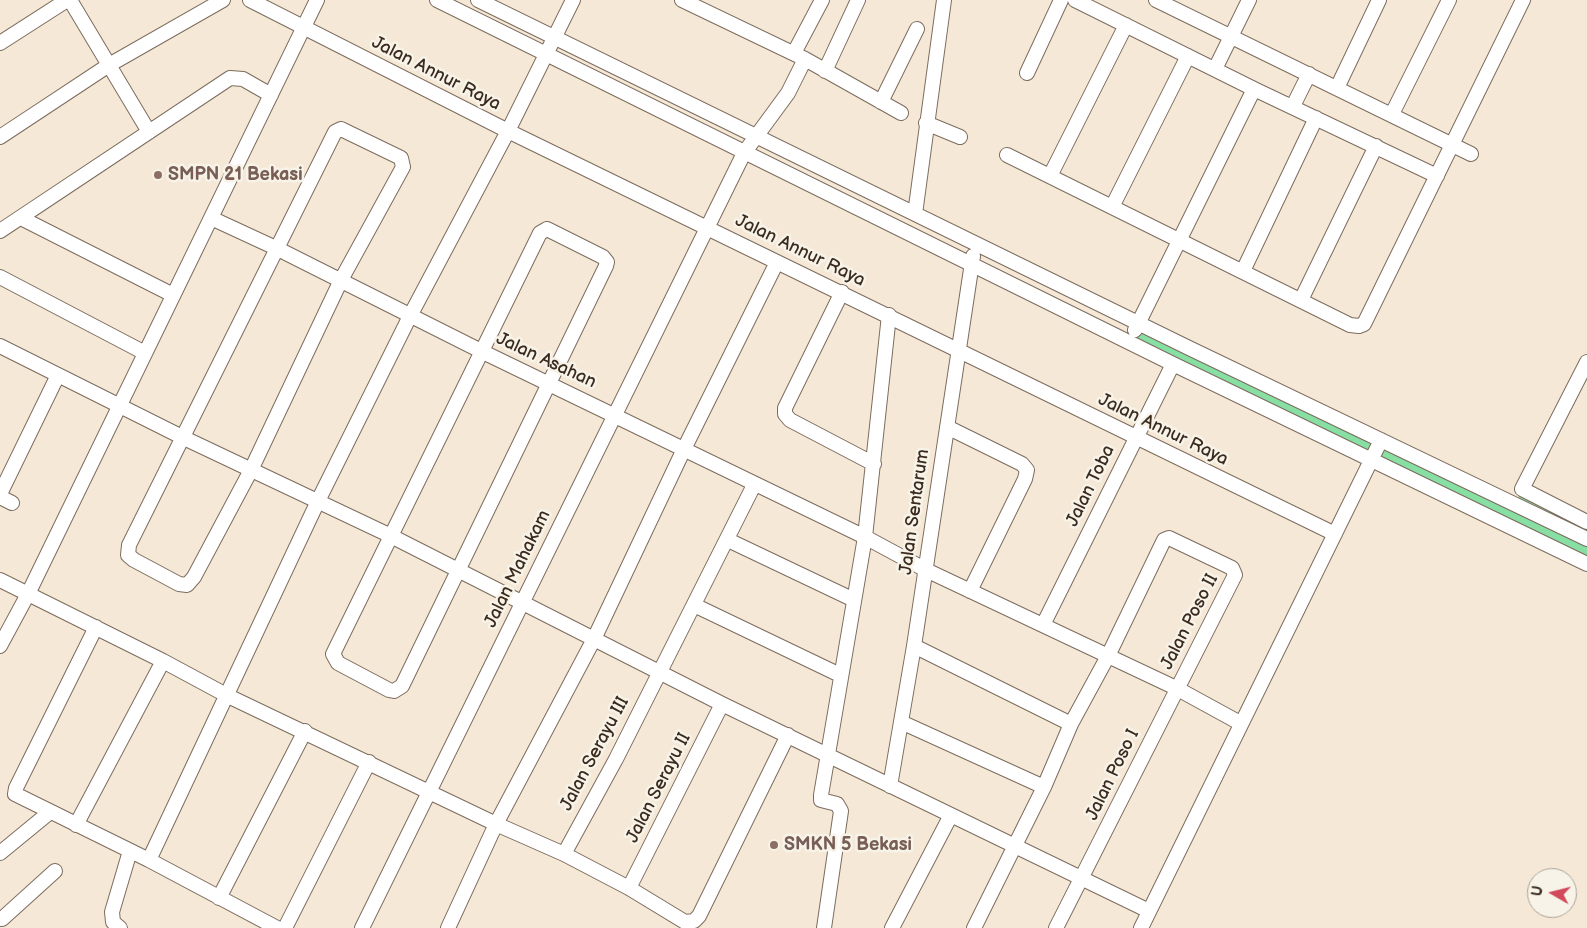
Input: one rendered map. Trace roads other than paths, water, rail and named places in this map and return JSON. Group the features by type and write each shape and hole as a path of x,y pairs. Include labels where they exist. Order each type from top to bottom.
{"street":[{"path":"0,43 68,0 110,65 149,132"},
{"path":"0,137 110,65 223,0"},
{"name":"Jalan Annur Raya","path":"250,0 508,131 842,292 959,352 1334,534"},
{"path":"0,646 28,594 317,0"},
{"path":"437,0 1174,364 1587,564"},
{"path":"478,0 756,134 974,243 1587,539"},
{"path":"149,860 228,696 318,501 410,316 508,131 573,0"},
{"path":"682,0 800,56 901,113"},
{"name":"Jalan Mahakam","path":"362,928 744,153 756,134 788,94 800,56 822,0"},
{"path":"825,71 858,0"},
{"path":"915,214 944,0"},
{"path":"1027,73 1061,0"},
{"path":"1075,0 1254,89 1437,176"},
{"path":"1156,0 1177,5 1231,37 1471,154"},
{"path":"1215,69 1249,0"},
{"path":"1337,88 1379,0"},
{"path":"1392,114 1449,0"},
{"path":"1007,154 1180,242 1243,271 1350,325 1359,326 1364,324 1523,0"},
{"path":"1050,176 1126,25"},
{"path":"881,102 917,29"},
{"path":"1112,207 1188,56"},
{"path":"1293,106 1309,74"},
{"path":"1,227 21,218 230,78 242,79 271,95"},
{"path":"1130,341 1254,89"},
{"path":"1243,271 1316,118"},
{"path":"926,123 960,137"},
{"path":"341,129 352,132 401,158 403,164 341,280 251,470 194,577 188,585 180,584 128,555 130,545 278,248 335,132 341,129"},
{"path":"1301,300 1376,146"},
{"path":"21,218 173,295"},
{"name":"Jalan Asahan","path":"211,218 278,248 410,316 864,537 926,570 1176,688 1240,723"},
{"path":"547,229 603,257 607,262 402,686 389,690 335,660 333,654 389,535 483,352 540,233 547,229"},
{"name":"Jalan Sentarum","path":"890,786 926,570 974,243"},
{"path":"448,928 496,824 594,639 684,449 778,262"},
{"path":"0,277 145,353"},
{"path":"842,292 785,408 785,414 790,420 874,464"},
{"path":"824,928 841,811 837,804 821,800 852,599 864,537 874,464 889,315"},
{"path":"0,346 184,438 389,535 722,704 1149,911"},
{"path":"1516,504 1587,362"},
{"name":"Jalan Toba","path":"1043,625 1174,364"},
{"path":"4,498 58,374"},
{"path":"947,427 1022,464 1027,470 1025,479 970,590"},
{"path":"1141,928 1240,723 1381,440"},
{"name":"Jalan Serayu III","path":"564,854 616,759 659,671 728,540 754,485"},
{"path":"1522,489 1587,522"},
{"name":"Jalan Poso II","path":"1108,656 1166,539 1172,539 1232,568 1235,575 1176,688"},
{"path":"728,540 852,599"},
{"path":"0,580 163,661 228,696 305,731 430,793 564,854 629,888 686,922 694,920 788,735"},
{"path":"694,605 840,675"},
{"path":"96,627 16,788 15,794 149,860 277,928"},
{"path":"914,646 1071,724"},
{"path":"974,928 1044,788 1071,724 1108,656"},
{"path":"76,825 163,661"},
{"name":"Jalan Poso I","path":"1056,928 1176,688"},
{"name":"Jalan Serayu II","path":"629,888 722,704"},
{"path":"901,722 1044,788"},
{"path":"219,898 305,731"},
{"path":"285,928 369,762"},
{"path":"0,853 50,812"},
{"path":"892,928 951,815"},
{"path":"120,928 113,922 112,912 130,851"},
{"path":"4,921 55,871"}],"place":[{"name":"SMPN 21 Bekasi","path":"158,175"},
{"name":"SMKN 5 Bekasi","path":"774,845"}]}
